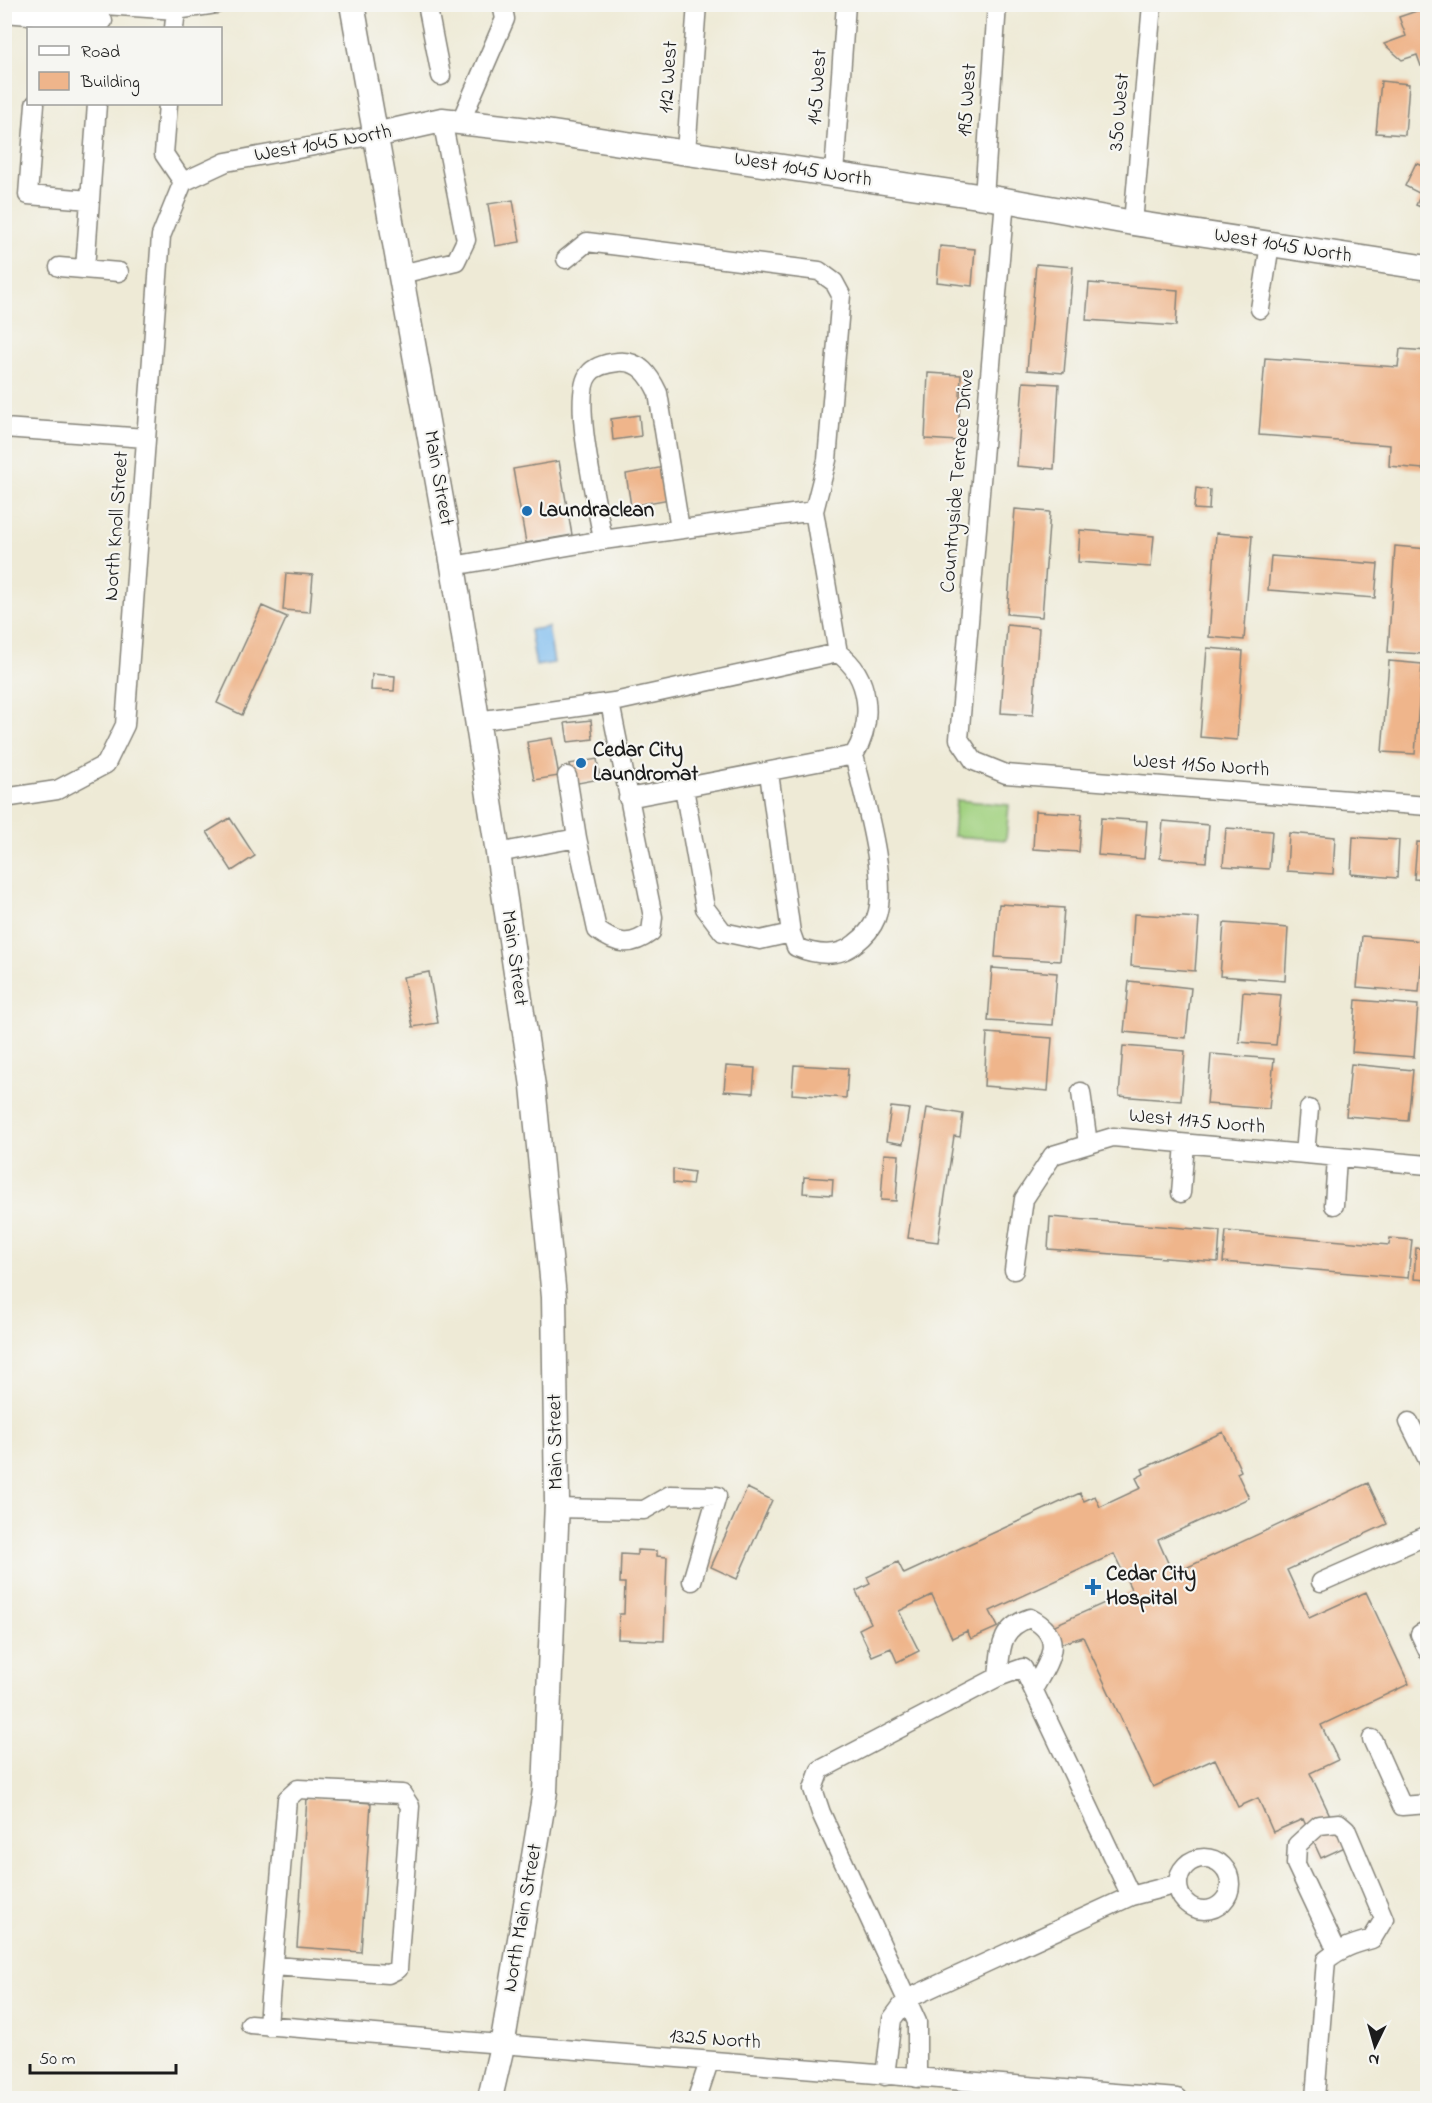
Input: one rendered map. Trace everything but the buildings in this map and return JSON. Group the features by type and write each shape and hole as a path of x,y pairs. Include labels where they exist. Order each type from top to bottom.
{"main road":[{"path":"352,4 375,135"},
{"name":"West 1045 North","path":"375,135 451,121 834,174 1428,268"},
{"name":"Main Street","path":"375,135 453,566 533,1086 554,1297 557,1508 545,1791"},
{"name":"North Main Street","path":"502,2046 545,1791"},
{"path":"490,2098 502,2046"}],"street":[{"path":"4,13 41,22 104,15 175,14 216,4"},
{"path":"427,4 441,76"},
{"path":"401,274 456,261 466,240 451,121 504,19 502,4"},
{"name":"112 West","path":"686,152 697,4"},
{"name":"145 West","path":"834,174 846,4"},
{"name":"195 West","path":"994,199 997,4"},
{"name":"350 West","path":"1133,223 1152,4"},
{"path":"35,105 28,195 90,200"},
{"path":"85,269 97,105"},
{"path":"168,105 164,154 183,182"},
{"name":"West 1045 North","path":"183,182 225,162 375,135"},
{"name":"North Knoll Street","path":"4,798 57,790 106,764 125,725 160,236 183,182"},
{"name":"Countryside Terrace Drive","path":"974,761 959,740 994,199"},
{"path":"566,259 587,243 819,271 834,282 841,295 827,460 814,511 838,653 860,673 864,689 867,711 865,734 854,755 877,863 880,903 876,919 866,936 848,950 813,954 796,947 791,933 769,773"},
{"path":"1260,309 1269,244"},
{"path":"60,267 119,272"},
{"path":"603,540 581,411 582,389 590,373 607,363 628,361 648,373 658,393 680,529"},
{"path":"4,428 146,438"},
{"path":"453,566 603,540 814,511"},
{"path":"477,721 610,703 838,653"},
{"path":"567,776 577,838 597,930 611,941 627,944 642,938 651,932 653,917 610,703"},
{"path":"628,798 854,755"},
{"name":"West 1150 North","path":"974,761 1006,774 1428,806"},
{"path":"684,788 705,908 723,932 760,940 791,933"},
{"path":"498,853 577,838"},
{"path":"1081,1092 1089,1144"},
{"path":"1305,1154 1309,1109"},
{"name":"West 1175 North","path":"1014,1270 1024,1199 1053,1155 1113,1137 1428,1165"},
{"path":"1181,1193 1185,1144"},
{"path":"1334,1205 1337,1157"},
{"path":"1409,1422 1428,1461"},
{"path":"557,1508 644,1510 670,1495 717,1496 692,1581"},
{"path":"1321,1582 1428,1535"},
{"path":"998,1677 1006,1631 1015,1622 1030,1618 1041,1624 1050,1637 1053,1654 1034,1688"},
{"path":"1428,1630 1420,1634 1428,1651"},
{"path":"917,2078 917,2022 821,1813 813,1789 820,1770 998,1677 1023,1668 1131,1896"},
{"path":"1372,1739 1402,1806 1428,1804"},
{"path":"298,1789 402,1794 410,1806 398,1969 388,1974 273,1966 287,1799 298,1789"},
{"path":"1315,2098 1326,1960 1342,1947 1372,1939 1384,1919 1346,1829 1339,1823 1319,1825 1297,1845 1296,1860 1337,1951"},
{"path":"885,2076 892,2019 907,2000 1131,1896 1177,1884"},
{"name":"1325 North","path":"273,1966 259,2025 917,2078 1106,2096 1177,2098"},
{"path":"698,2098 709,2062"}],"green space":[{"path":"956,800 1009,805 1006,840 953,836"}],"water":[{"path":"548,627 554,663 536,666 530,630"}],"place":[{"name":"Laundraclean","path":"527,511"},
{"name":"Cedar City Laundromat","path":"581,763"},
{"name":"Cedar City Hospital","path":"1093,1587"}]}
